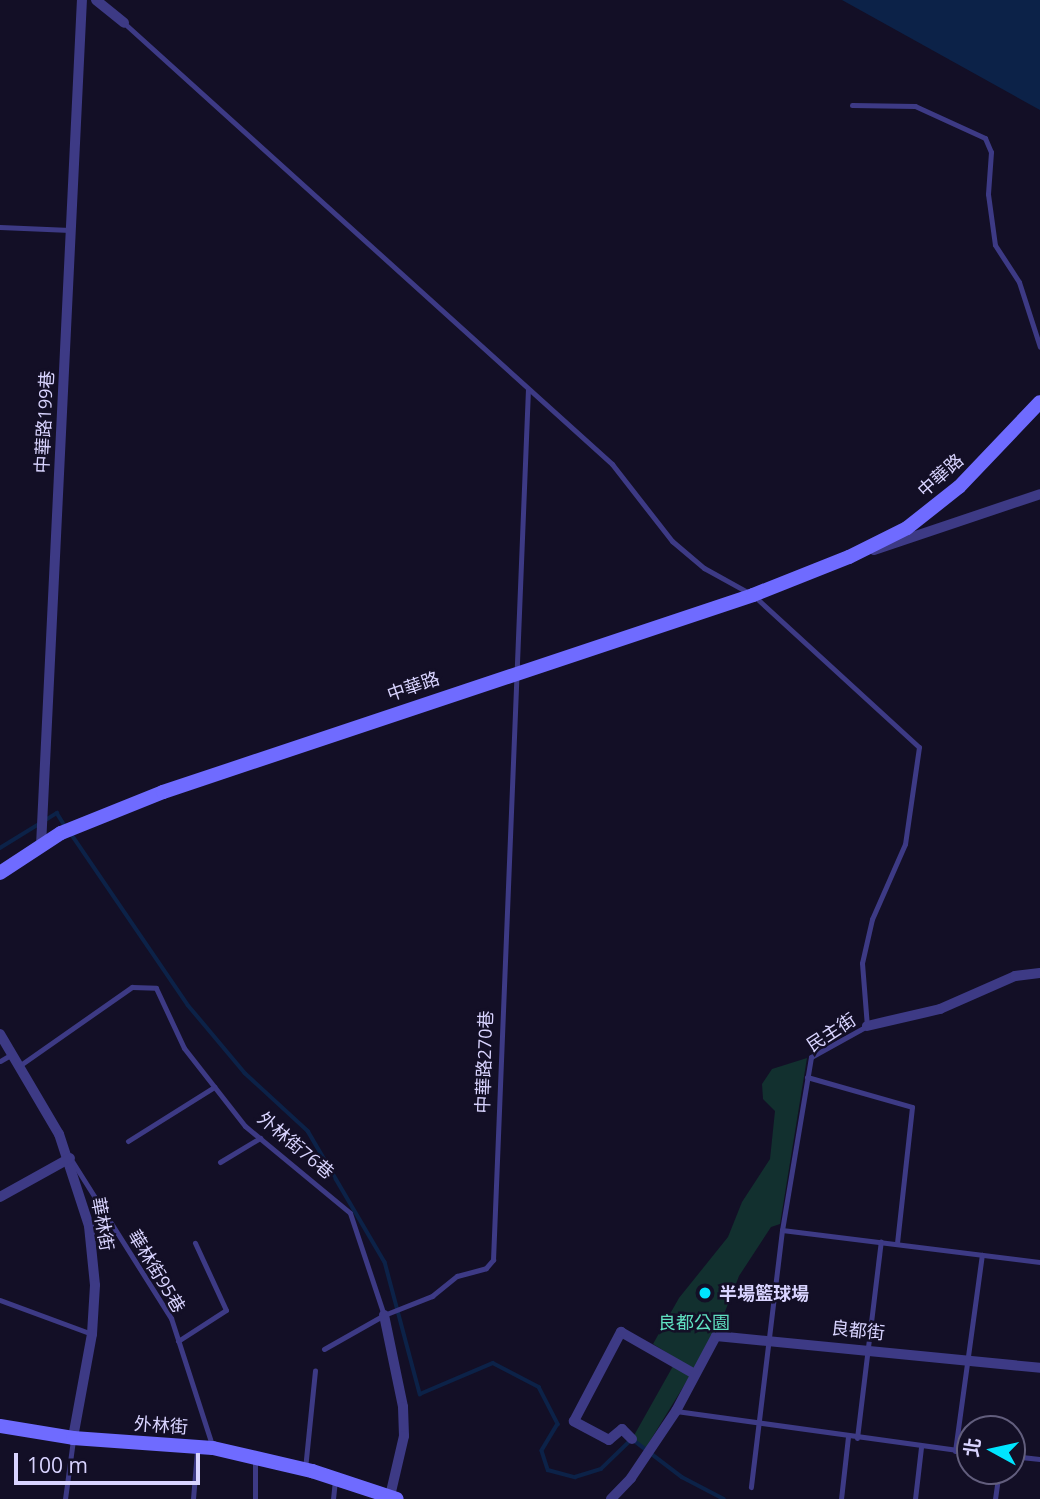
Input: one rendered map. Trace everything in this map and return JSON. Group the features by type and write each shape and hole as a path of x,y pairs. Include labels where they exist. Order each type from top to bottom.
{"main road":[{"name":"中華路","path":"0,873 61,832 163,792 515,672 753,595 849,557 907,528 959,487 1040,402"},
{"name":"外林街","path":"0,1426 73,1438 213,1448 305,1469 394,1498"}],"street":[{"name":"中華路199巷","path":"41,846 82,0"},
{"path":"96,0 124,23"},
{"name":"中華路","path":"849,557 1040,494"},
{"path":"867,1026 940,1009 1016,976 1040,973"},
{"name":"華林街","path":"0,1034 70,1158 89,1226 95,1285 92,1334 73,1438"},
{"path":"0,1197 70,1158"},
{"name":"外林街76巷","path":"384,1315 404,1416 404,1436 394,1498"},
{"path":"632,1439 622,1429 610,1440 574,1421 621,1332 692,1373"},
{"name":"良都街","path":"611,1499 631,1478 676,1411 692,1373 716,1336 869,1348 1040,1368"}],"lane":[{"path":"124,23 612,464 672,541 704,568 753,595"},
{"path":"852,105 915,106 985,138 992,152 988,194 995,245 1019,282 1040,346"},
{"path":"0,227 71,230"},
{"path":"515,672 528,389"},
{"name":"民主街","path":"751,1487 782,1230 811,1057 867,1026 862,962 872,919 905,844 919,747 753,595"},
{"name":"中華路270巷","path":"324,1349 384,1315 432,1296 457,1276 486,1268 493,1260 515,672"},
{"name":"外林街76巷","path":"19,1066 132,987 156,988 184,1048 214,1087 260,1138 350,1213 384,1315"},
{"path":"0,1061 12,1054"},
{"path":"807,1077 912,1107 897,1243"},
{"path":"128,1141 214,1087"},
{"path":"220,1162 260,1138"},
{"name":"華林街95巷","path":"70,1158 171,1318 213,1448"},
{"path":"782,1230 1040,1262"},
{"path":"857,1438 881,1241"},
{"path":"178,1341 226,1310 195,1243"},
{"path":"676,1411 955,1451 982,1255"},
{"path":"0,1300 92,1334"},
{"path":"305,1469 315,1371"},
{"path":"841,1499 848,1437"},
{"path":"65,1499 73,1438"},
{"path":"193,1499 198,1447"},
{"path":"915,1499 920,1447"},
{"path":"255,1456 255,1499"},
{"path":"333,1499 336,1479"}],"green space":[{"name":"良都公園","path":"807,1058 780,1224 771,1227 739,1276 717,1332 645,1449 632,1439 677,1359 653,1344 679,1298 728,1237 742,1202 770,1159 775,1111 763,1099 762,1084 772,1069"}],"water":[{"path":"842,0 1040,0 1040,110"}],"waterway":[{"path":"0,848 57,813 65,826"},
{"path":"70,832 188,1005 245,1073 308,1131 385,1262 420,1394 493,1363 539,1387 558,1424 542,1451 548,1470 575,1477 601,1469 632,1439 682,1477 724,1499"}],"place":[{"name":"半場籃球場","path":"705,1293"}]}
